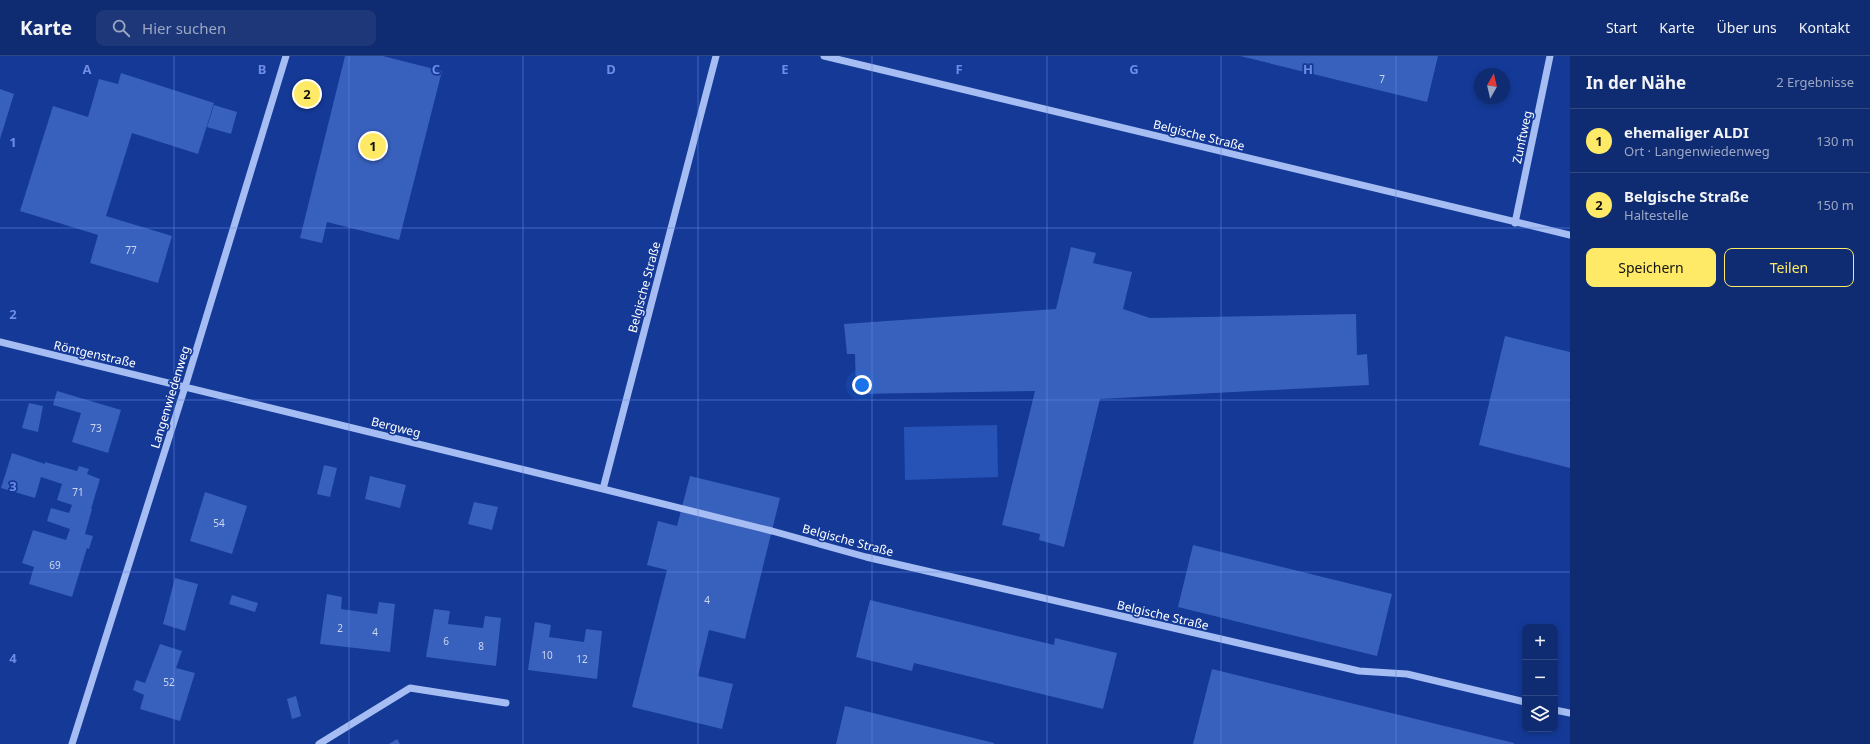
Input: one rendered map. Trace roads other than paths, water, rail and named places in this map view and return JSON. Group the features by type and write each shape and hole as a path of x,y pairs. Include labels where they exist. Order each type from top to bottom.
{"street":[{"name":"Langenwiedenweg","path":"72,744 185,386 286,56"},
{"name":"Belgische Straße","path":"716,56 603,489 772,531 866,557 1229,641 1360,671 1407,674 1522,701"},
{"name":"Belgische Straße","path":"824,56 1570,235"},
{"name":"Zunftweg","path":"1515,223 1550,56"},
{"name":"Röntgenstraße","path":"0,342 185,386"},
{"name":"Bergweg","path":"185,386 603,489"},
{"path":"319,744 410,688 506,703"},
{"path":"1558,711 1570,713"}],"place":[{"name":"Belgische Straße","path":"307,94"},
{"name":"ehemaliger ALDI","path":"373,146"}]}
